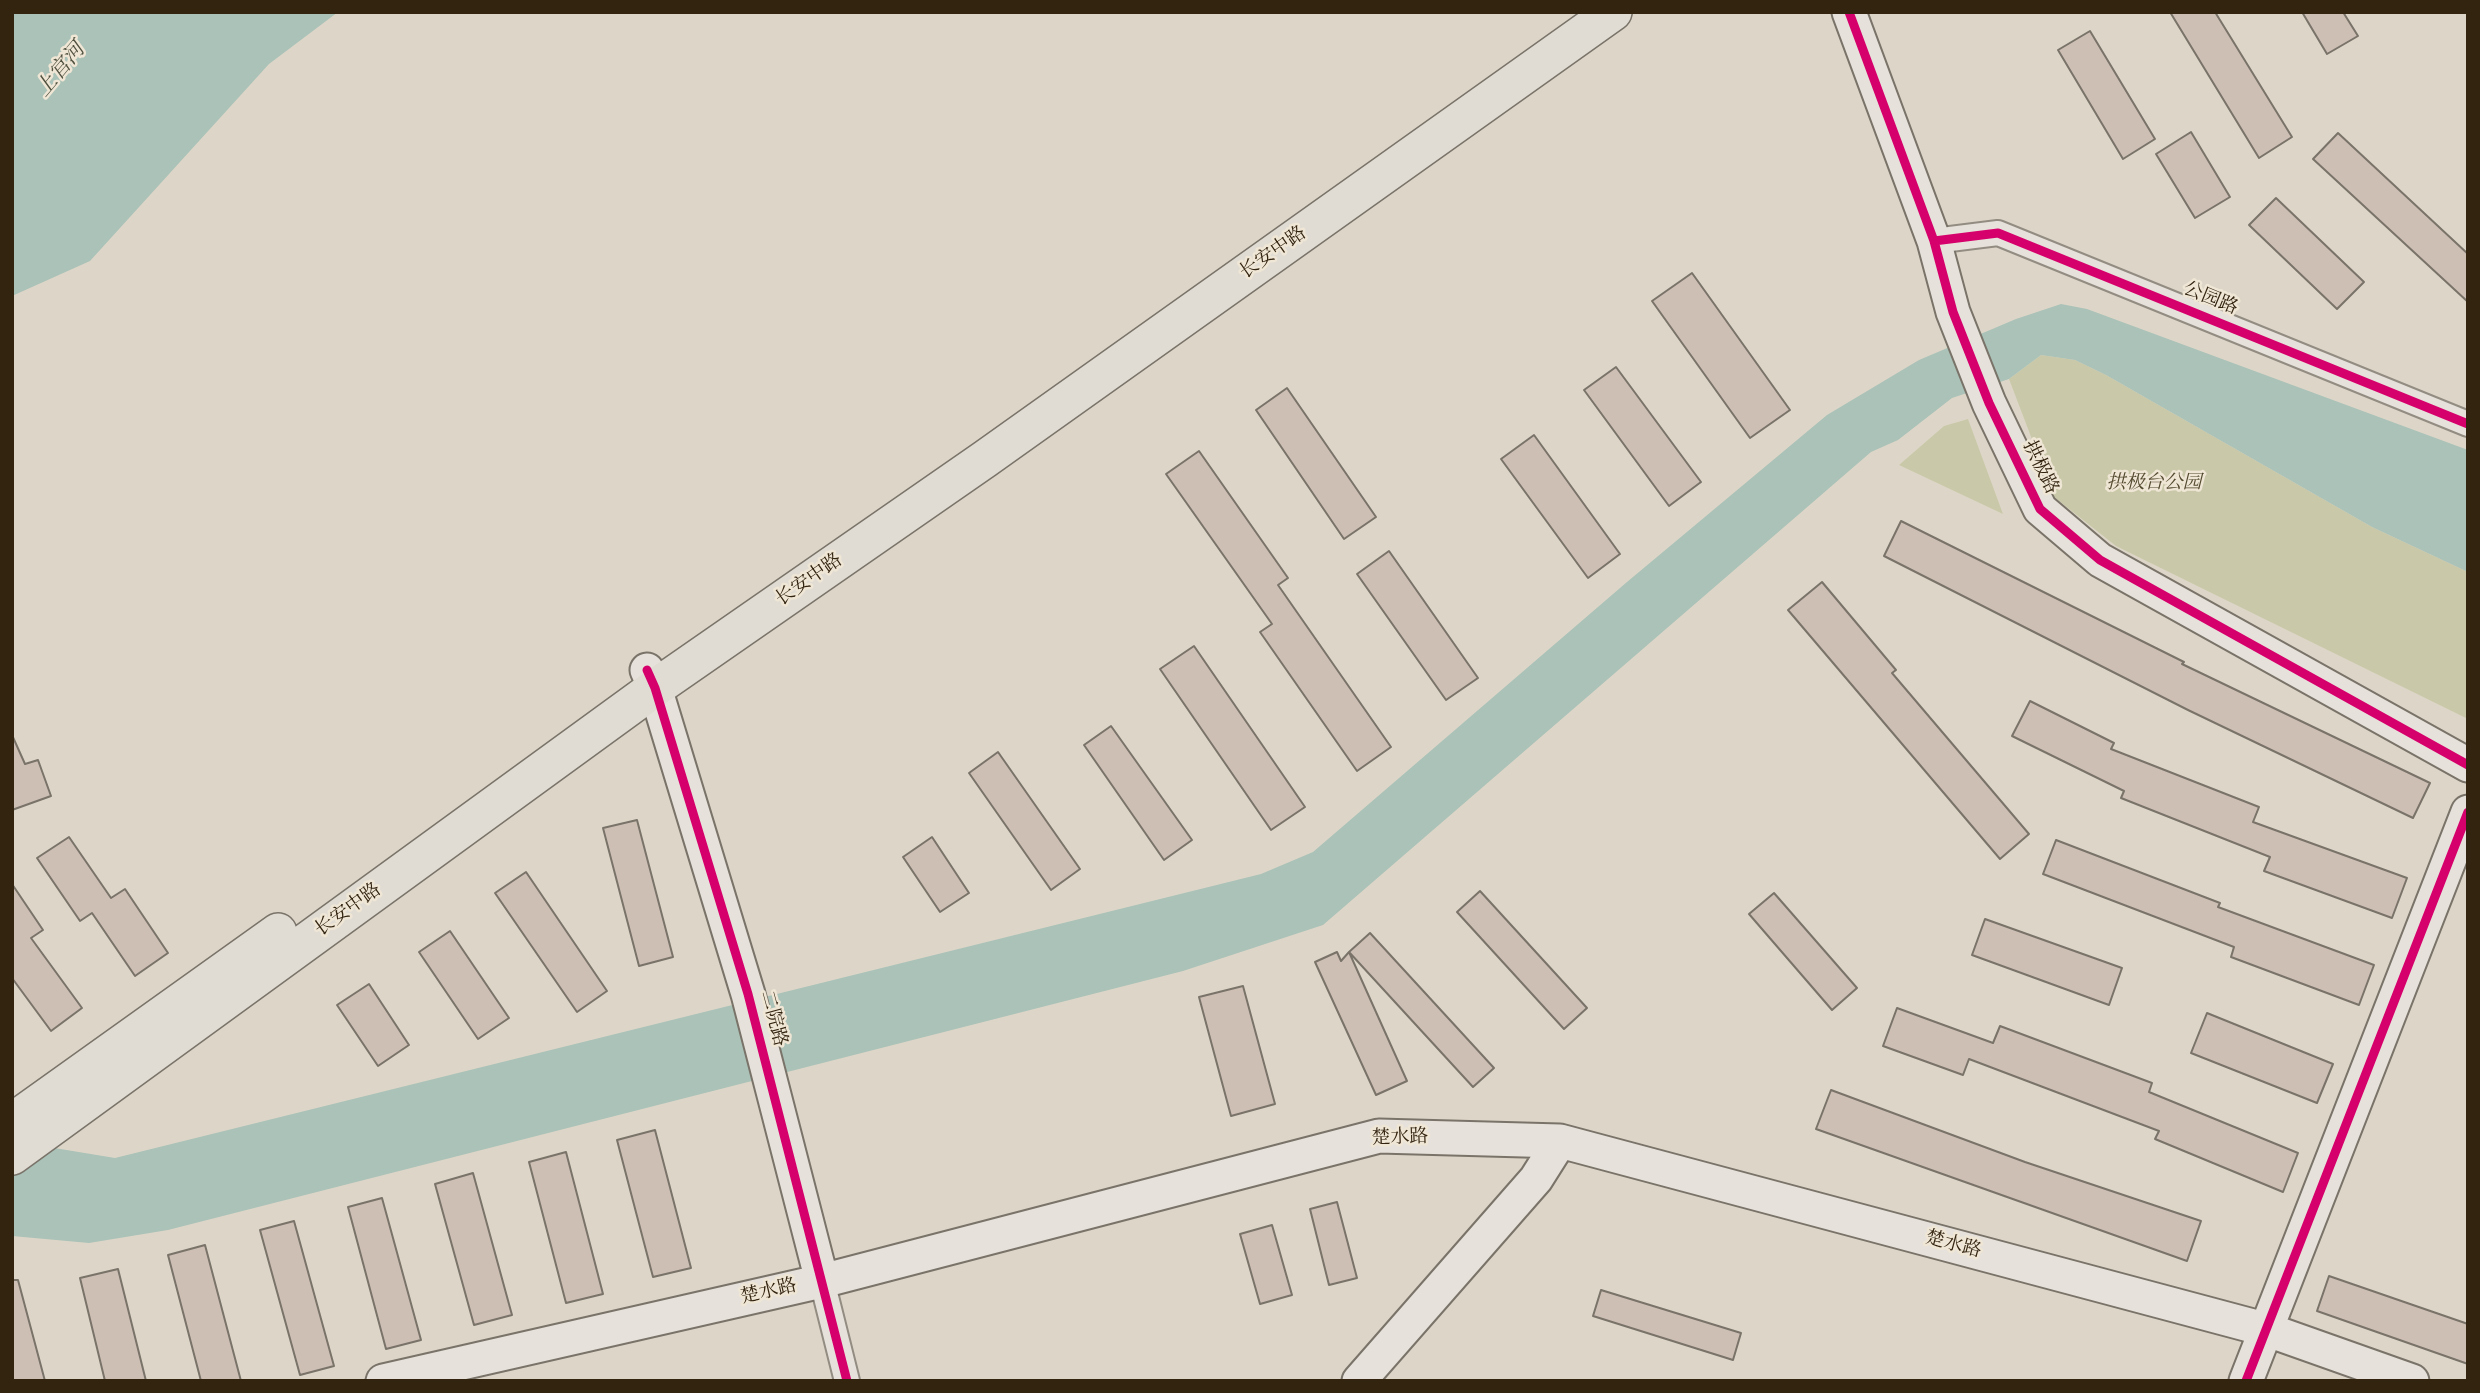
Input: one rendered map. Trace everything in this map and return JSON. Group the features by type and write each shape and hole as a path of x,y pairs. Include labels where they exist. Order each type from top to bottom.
{"main road":[{"name":"长安中路","path":"12,1156 41,1113 651,679 1570,12"},
{"name":"长安中路","path":"651,679 985,460 1613,12"}],"street":[{"name":"拱极路","path":"1849,12 1934,241 1953,312 1989,403 2040,509 2100,560 2468,765"},
{"name":"公园路","path":"1934,241 1998,233 2468,424"},
{"name":"二院路","path":"651,679 748,994 847,1381"},
{"path":"2246,1381 2468,812"},
{"name":"楚水路","path":"383,1381 822,1281 1379,1136 1559,1141 2268,1330 2412,1381"},
{"path":"1359,1381 1536,1179 1559,1141"}],"green space":[{"name":"拱极台公园","path":"2041,355 2075,360 2106,375 2372,527 2468,572 2468,719 2116,546 2054,497 2009,379"},
{"path":"1968,419 2003,514 1899,465 1944,426"}],"water":[{"name":"上官河","path":"12,12 338,12 269,64 90,261 12,296"},
{"path":"2061,304 2087,309 2468,450 2468,572 2372,527 2106,375 2075,360 2041,355 2009,379 1952,398 1898,440 1871,452 1323,925 1183,971 168,1230 89,1243 12,1236 12,1141 115,1158 1261,874 1313,852 1627,582 1827,415 1919,360 2016,319"}],"building":[{"path":"2170,12 2215,12 2292,137 2259,158"},
{"path":"2302,12 2343,12 2358,36 2327,54"},
{"path":"2090,31 2155,139 2123,159 2058,50"},
{"path":"2191,132 2230,197 2195,218 2156,154"},
{"path":"2338,133 2468,254 2468,302 2313,159"},
{"path":"2276,198 2364,282 2337,309 2249,225"},
{"path":"1692,273 1790,410 1750,438 1652,301"},
{"path":"1616,367 1701,482 1669,506 1584,390"},
{"path":"1287,388 1376,517 1344,539 1256,410"},
{"path":"1534,435 1620,554 1588,578 1501,459"},
{"path":"1199,451 1288,578 1278,585 1391,747 1357,771 1260,632 1272,624 1166,474"},
{"path":"1901,521 2184,662 2182,664 2430,783 2413,818 2188,710 1884,556"},
{"path":"1389,551 1478,678 1446,700 1357,574"},
{"path":"1822,582 1896,670 1892,673 2029,834 2000,859 1788,610"},
{"path":"1194,646 1305,807 1271,830 1160,669"},
{"path":"2030,701 2114,743 2111,749 2259,807 2253,822 2407,878 2392,918 2264,871 2270,857 2121,798 2124,791 2012,736"},
{"path":"1111,726 1192,840 1164,860 1084,745"},
{"path":"12,735 25,764 38,760 51,796 12,810"},
{"path":"998,752 1080,869 1051,890 969,773"},
{"path":"637,820 673,957 639,966 603,828"},
{"path":"69,837 111,898 125,889 168,953 135,976 92,913 80,921 37,858"},
{"path":"932,837 969,893 940,912 903,857"},
{"path":"2056,840 2220,903 2218,907 2374,965 2359,1005 2231,957 2234,947 2043,874"},
{"path":"526,872 607,991 577,1012 495,893"},
{"path":"12,884 43,930 31,938 82,1008 51,1031 12,978"},
{"path":"1480,891 1587,1008 1564,1029 1457,912"},
{"path":"1774,893 1857,988 1832,1010 1749,914"},
{"path":"1985,919 2122,968 2109,1005 1972,955"},
{"path":"450,931 509,1018 478,1039 419,952"},
{"path":"1370,933 1494,1068 1473,1087 1349,952"},
{"path":"1337,952 1341,961 1349,952 1407,1081 1376,1095 1315,962"},
{"path":"369,984 409,1045 378,1066 337,1005"},
{"path":"1243,986 1275,1104 1231,1116 1199,997"},
{"path":"1897,1008 1993,1043 2000,1026 2152,1083 2149,1092 2298,1153 2283,1192 2155,1139 2159,1131 1969,1059 1963,1075 1883,1046"},
{"path":"2207,1013 2333,1064 2317,1103 2191,1053"},
{"path":"1831,1090 2025,1162 2201,1221 2187,1261 1816,1129"},
{"path":"655,1130 691,1268 653,1277 617,1140"},
{"path":"566,1152 603,1294 566,1303 529,1162"},
{"path":"473,1173 512,1315 474,1325 435,1184"},
{"path":"382,1198 421,1340 386,1349 348,1207"},
{"path":"1337,1202 1357,1278 1329,1285 1310,1209"},
{"path":"294,1221 334,1366 300,1375 260,1230"},
{"path":"1272,1225 1292,1295 1260,1304 1240,1234"},
{"path":"205,1245 241,1381 201,1381 168,1255"},
{"path":"118,1269 146,1381 105,1381 80,1278"},
{"path":"2329,1276 2468,1324 2468,1364 2317,1311"},
{"path":"12,1280 18,1280 45,1381 12,1381"},
{"path":"1601,1290 1741,1333 1733,1360 1593,1316"}],"cycle path":[{"path":"1849,12 1934,241 1953,312 1989,403 2040,509 2100,560 2468,765"},
{"path":"1934,241 1998,233 2468,424"},
{"path":"647,670 655,688 748,994 847,1381"},
{"path":"2246,1381 2468,812"}]}
